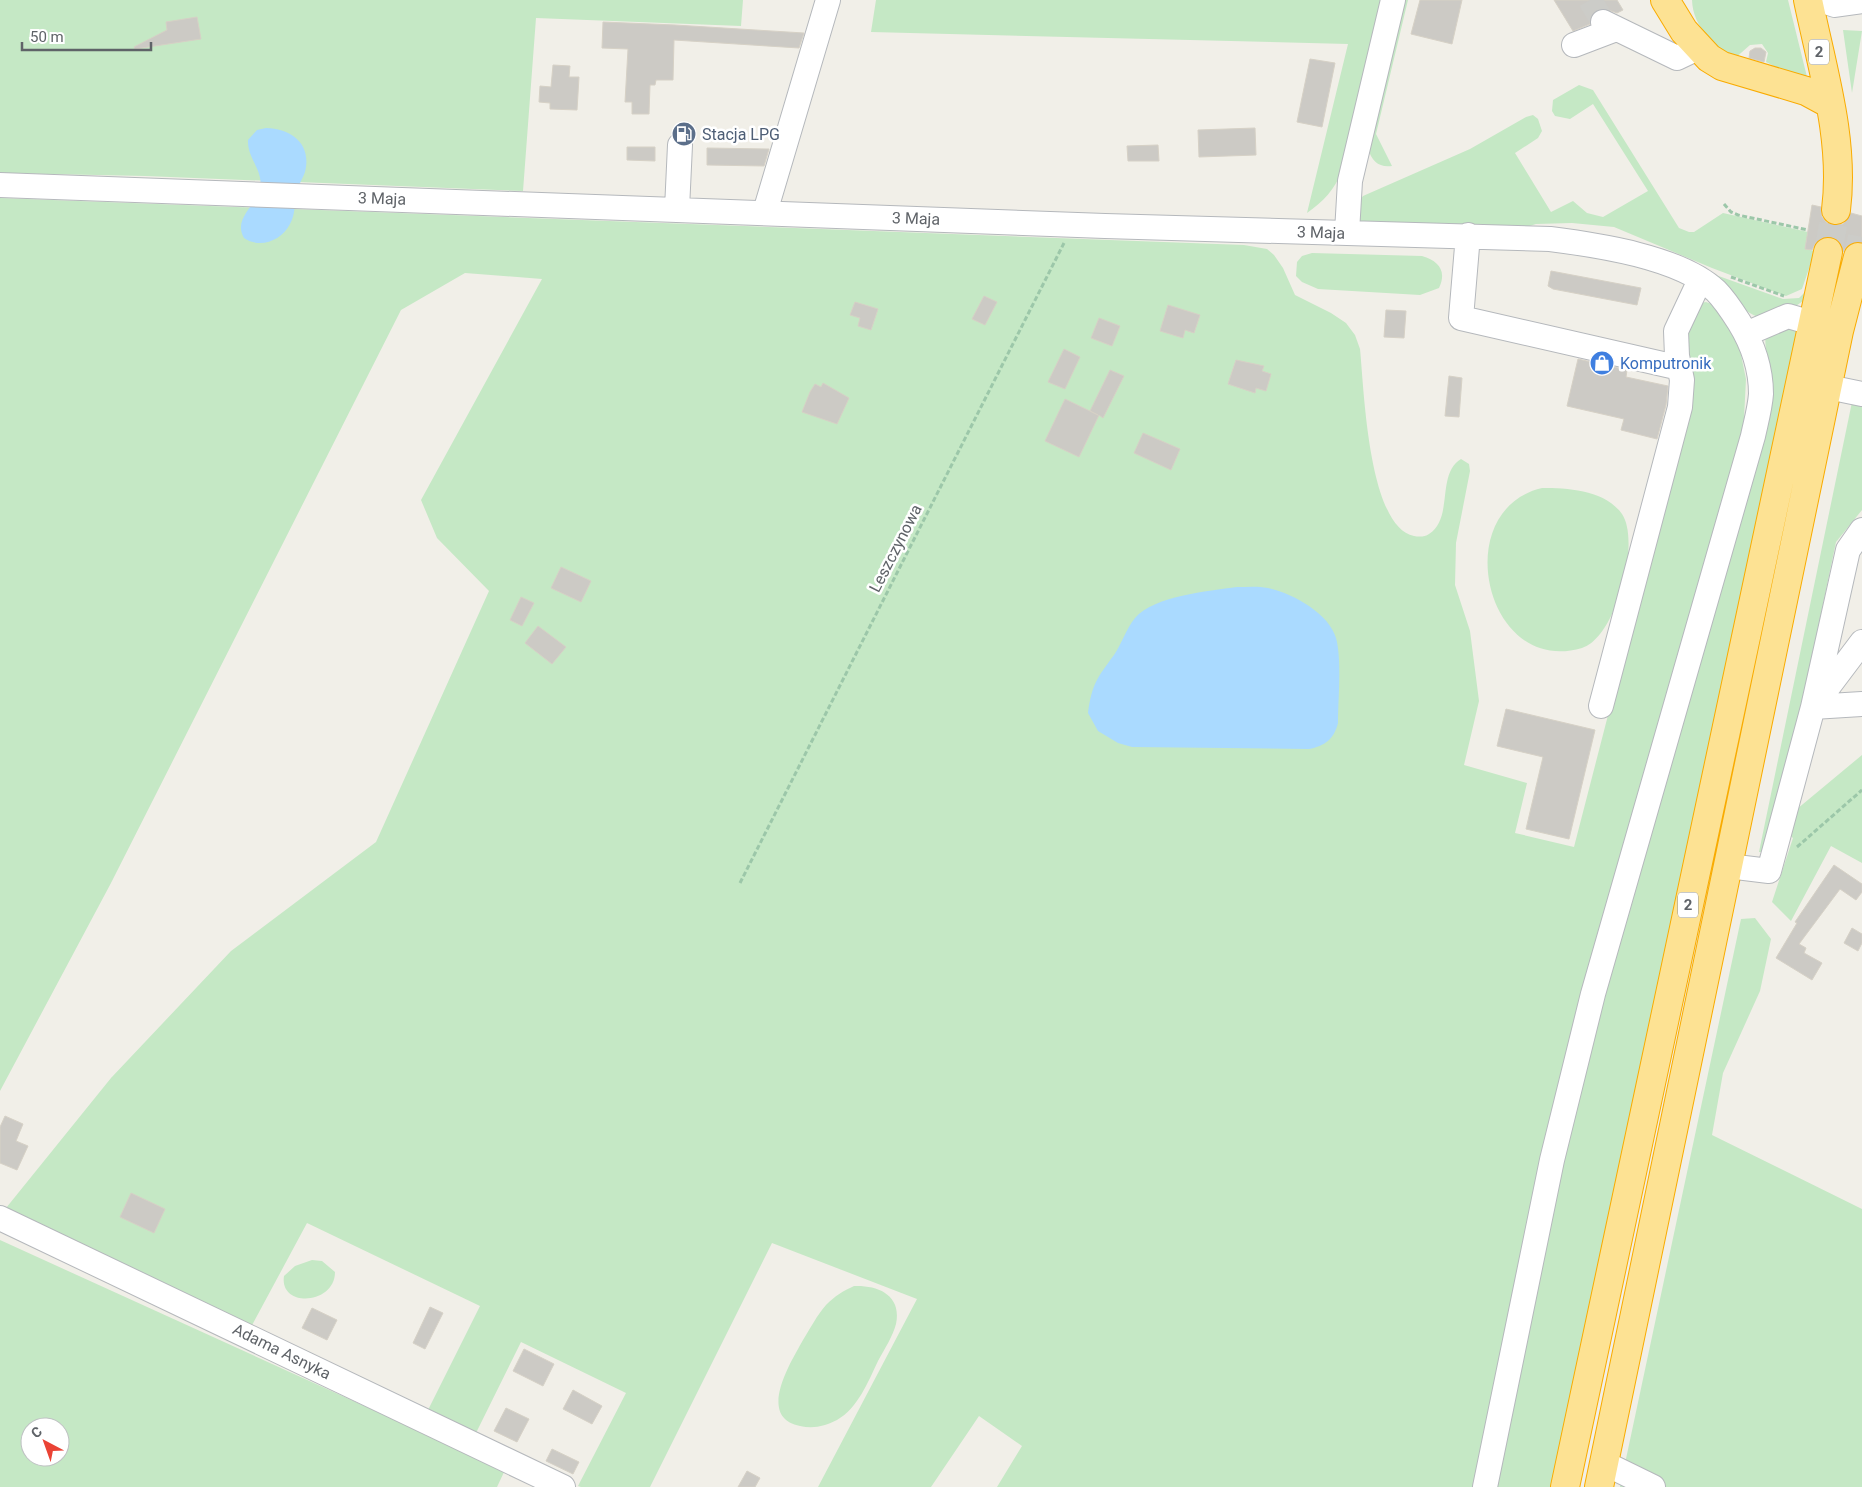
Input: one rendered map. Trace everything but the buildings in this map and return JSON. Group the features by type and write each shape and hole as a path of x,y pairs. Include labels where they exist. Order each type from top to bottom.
{"highway":[{"name":"2","path":"1808,0 1830,104 1838,166 1839,188 1836,210"},
{"path":"1667,1 1684,31 1698,48 1722,66 1787,84 1806,91 1830,104"},
{"name":"2","path":"1565,1487 1828,252"},
{"name":"2","path":"1601,1475 1828,387 1858,257"}],"street":[{"path":"765,212 828,0"},
{"path":"1347,232 1350,181 1393,0"},
{"path":"1820,0 1835,5 1862,1"},
{"path":"1574,44 1610,26 1677,58 1698,48"},
{"path":"677,209 680,145"},
{"name":"3 Maja","path":"0,185 1073,224 1550,239 1620,250 1650,258 1700,280 1714,290 1727,304 1746,334 1757,363 1761,395 1754,436 1573,1069 1485,1487"},
{"path":"1468,235 1461,318 1680,368"},
{"path":"1601,706 1680,408 1682,393 1675,343 1676,331 1700,280"},
{"path":"1746,334 1788,316 1840,331"},
{"path":"1828,387 1862,394"},
{"path":"1728,866 1769,871 1813,707 1848,550 1862,530"},
{"path":"1813,707 1862,642"},
{"path":"1813,707 1862,704"},
{"name":"Adama Asnyka","path":"0,1218 563,1487"},
{"path":"1601,1475 1653,1487"}],"path":[{"path":"1724,204 1731,212 1738,215 1808,230"},
{"name":"Leszczynowa","path":"740,883 1073,224"},
{"path":"1726,275 1788,298"},
{"path":"1775,850 1793,850 1862,790"}],"green space":[{"path":"0,0 743,0 741,26 536,18 523,191 145,176 0,173"},
{"path":"876,0 1385,0 1342,171 1328,195 1307,213 1348,44 871,32"},
{"path":"1400,0 1408,0 1376,134 1392,166 1383,166 1377,163 1368,149"},
{"path":"1692,0 1788,0 1807,77 1788,73 1766,62 1768,53 1762,44 1750,45 1733,60 1700,27 1693,10"},
{"path":"1843,30 1862,31 1852,93"},
{"path":"1579,85 1593,90 1679,228 1694,232 1723,213 1808,232 1805,249 1815,251 1802,289 1786,296 1712,268 1614,227 1572,223 1536,224 1520,229 1361,222 1357,218 1359,201 1363,196 1470,149 1526,117 1533,115 1538,119 1542,131 1538,138 1515,153 1551,212 1573,201 1587,213 1603,217 1648,191 1593,104 1570,119 1555,116 1552,111 1553,100"},
{"path":"0,198 1244,245 1267,249 1283,268 1295,295 1331,313 1346,323 1355,335 1360,349 1371,453 1378,483 1387,508 1399,527 1414,536 1426,536 1437,527 1444,507 1446,485 1453,466 1461,459 1469,464 1470,471 1456,543 1455,585 1470,631 1479,701 1464,765 1527,783 1515,833 1574,847 1685,417 1685,342 1696,304 1706,302 1717,306 1739,345 1746,379 1743,438 1474,1487 997,1487 1022,1446 979,1416 931,1487 818,1487 917,1299 772,1243 650,1487 581,1487 578,1486 626,1393 521,1342 475,1435 426,1414 480,1306 307,1223 250,1329 2,1213 111,1078 231,951 376,842 489,591 437,538 421,500 542,279 465,273 401,310 111,883 0,1091"},
{"path":"1312,253 1422,256 1433,261 1440,268 1442,272 1441,282 1439,288 1420,295 1318,289 1302,282 1296,276 1297,262 1302,256"},
{"path":"1713,274 1783,299 1799,298 1809,288 1808,297 1777,316 1765,318 1754,316 1735,300"},
{"path":"1787,325 1801,332 1554,1487 1493,1487 1578,1083 1772,390 1765,339 1766,333"},
{"path":"1852,402 1862,406 1862,510 1836,542 1774,839 1763,852 1759,852"},
{"path":"1542,488 1575,490 1596,495 1615,506 1622,514 1627,527 1629,545 1627,566 1615,609 1605,627 1594,641 1582,648 1549,650 1522,638 1502,616 1490,587 1488,556 1495,526 1513,502"},
{"path":"1862,755 1862,863 1831,846 1791,921 1772,902 1793,838 1787,833 1791,814"},
{"path":"1755,918 1771,939 1760,991 1723,1073 1712,1135 1862,1209 1862,1487 1620,1487 1741,919"},
{"path":"0,1240 505,1470 497,1487 0,1487"},
{"path":"312,1260 322,1261 335,1272 333,1283 318,1296 308,1298 290,1294 285,1286 284,1276 295,1266"},
{"path":"854,1286 872,1287 892,1299 897,1314 891,1338 862,1394 844,1415 833,1422 815,1427 800,1426 787,1421 780,1412 778,1401 780,1388 791,1361 823,1309 836,1296"}],"water":[{"path":"266,128 284,131 298,140 306,153 306,162 305,172 297,190 290,224 276,239 270,242 257,243 244,238 241,225 260,189 261,182 248,147 248,140 257,130"},
{"path":"1237,587 1264,587 1288,594 1318,613 1332,629 1336,638 1339,657 1338,723 1328,741 1320,746 1309,749 1132,747 1118,743 1098,731 1088,713 1091,695 1099,676 1117,650 1135,618 1155,604 1168,600 1197,593"}],"tunnel":[{"path":"1590,0 1603,22"},
{"path":"1828,252 1836,210"},
{"path":"1858,257 1862,237"}],"place":[{"name":"Stacja LPG","path":"684,134"},
{"name":"Komputronik","path":"1602,363"}]}
